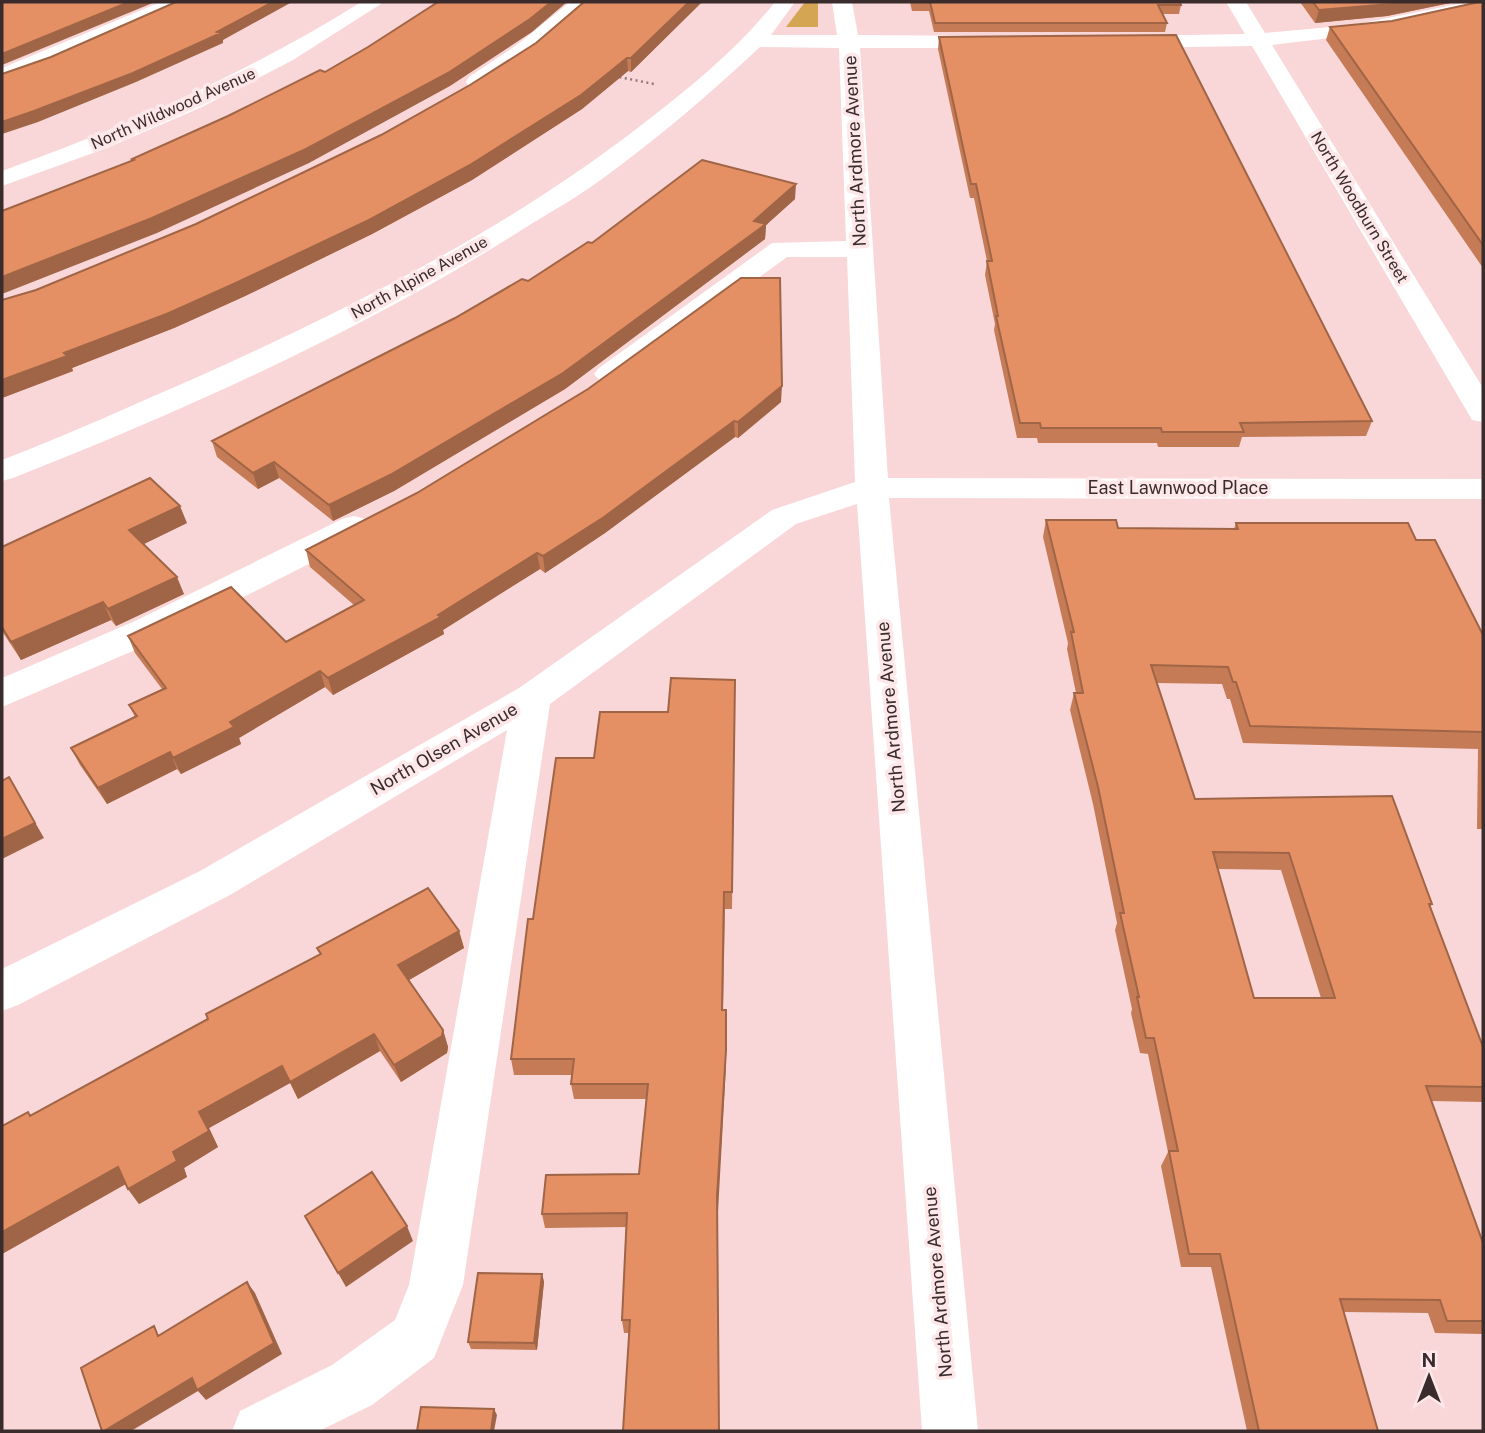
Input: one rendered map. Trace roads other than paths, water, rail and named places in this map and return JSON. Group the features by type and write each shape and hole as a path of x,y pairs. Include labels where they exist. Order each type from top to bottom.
{"street":[{"path":"2,75 46,59 177,2"},
{"name":"North Wildwood Avenue","path":"2,179 63,157 223,89 344,22 374,2"},
{"path":"462,92 526,49 582,2"},
{"name":"North Alpine Avenue","path":"2,471 79,441 321,332 446,266 592,175 696,93 755,41 785,2"},
{"name":"North Ardmore Avenue","path":"842,2 849,42 872,488 950,1431"},
{"name":"North Woodburn Street","path":"1236,2 1483,413"},
{"path":"1111,42 1260,39 1387,25 1483,4"},
{"path":"755,41 1015,42"},
{"path":"587,390 781,249 860,249"},
{"name":"East Lawnwood Place","path":"872,488 1483,489"},
{"name":"North Olsen Avenue","path":"2,991 215,883 532,698 784,517 872,488"},
{"path":"2,694 148,630 382,512"},
{"path":"260,1431 352,1385 415,1339 436,1285 532,698"}]}
